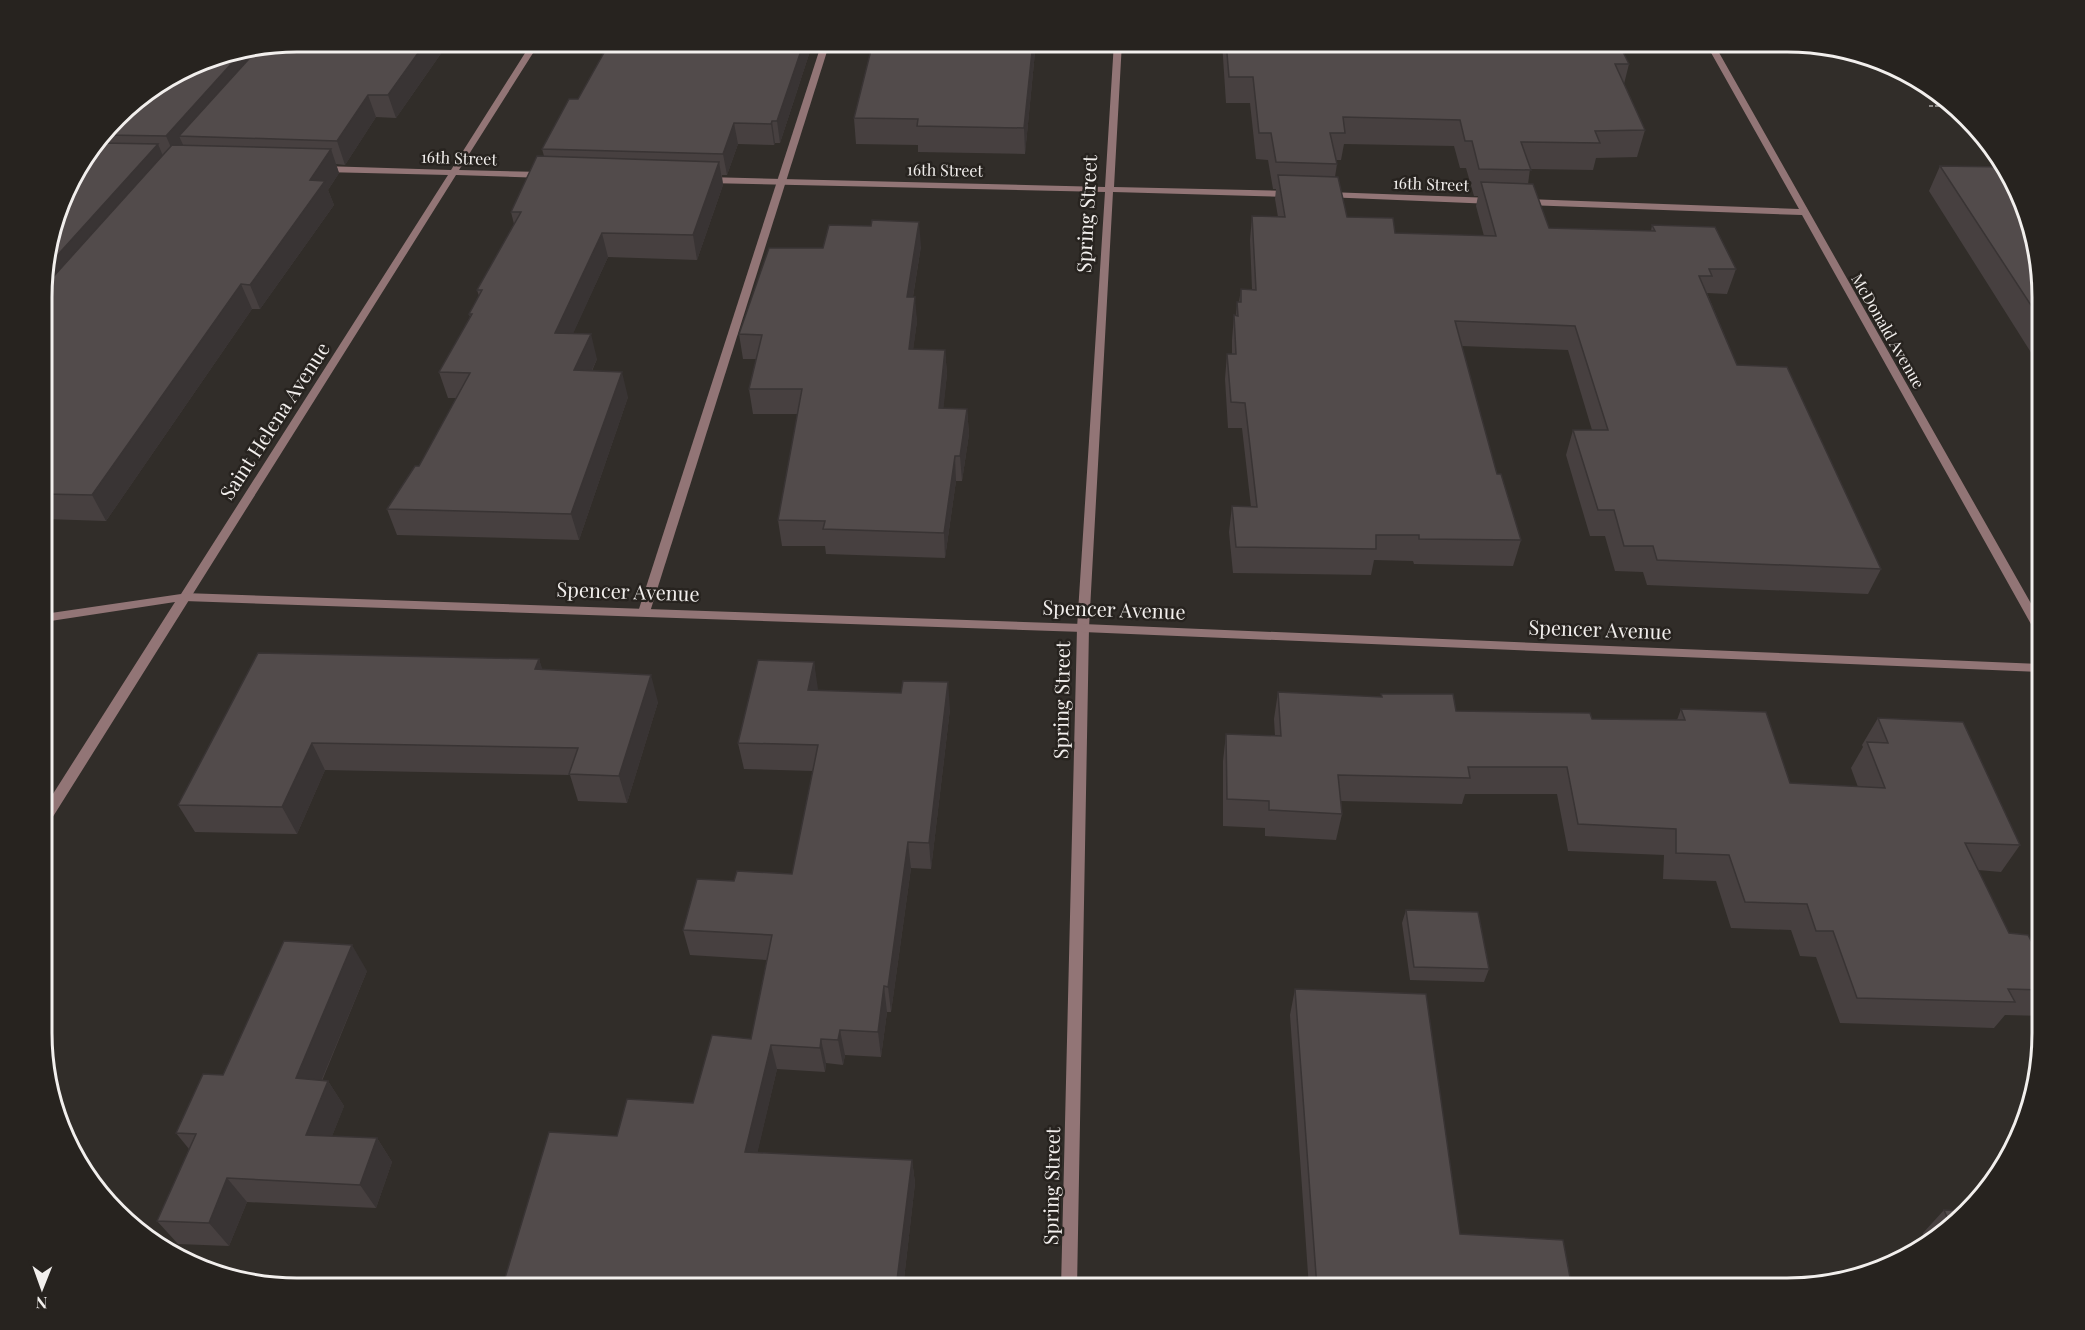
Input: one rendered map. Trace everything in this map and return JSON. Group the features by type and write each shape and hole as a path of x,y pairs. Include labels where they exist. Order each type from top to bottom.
{"street":[{"name":"Saint Helena Avenue","path":"52,806 530,52"},
{"path":"644,612 823,52"},
{"name":"Spring Street","path":"1069,1278 1083,628 1117,52"},
{"name":"McDonald Avenue","path":"1715,52 2032,615"},
{"name":"16th Street","path":"316,169 548,176"},
{"name":"16th Street","path":"699,180 1300,194"},
{"name":"16th Street","path":"1312,195 1504,201"},
{"path":"1516,202 1803,212"},
{"name":"Spencer Avenue","path":"52,617 184,597 1083,628 2032,668"}],"path":[{"path":"1929,106 1941,106"}],"building":[{"path":"298,52 419,52 388,95 368,95 337,141 179,136 251,57"},
{"path":"604,52 801,52 777,121 772,121 771,124 734,123 723,154 542,149 569,99 578,99"},
{"path":"870,52 1032,52 1024,128 917,126 918,119 854,118"},
{"path":"1227,52 1623,52 1629,64 1615,64 1645,130 1595,131 1600,143 1521,142 1531,170 1479,169 1472,141 1465,141 1460,120 1343,117 1345,133 1330,133 1337,164 1276,162 1271,133 1259,133 1253,77 1229,77"},
{"path":"234,61 166,136 114,135 148,103 175,85 204,71"},
{"path":"107,143 158,144 56,257 71,204 85,175"},
{"path":"172,145 331,149 310,180 325,181 250,285 241,284 92,495 52,494 54,276"},
{"path":"537,156 719,162 693,235 602,233 555,333 591,334 574,370 622,372 571,514 387,509 415,466 419,466 470,373 439,372 472,314 469,314 482,290 477,290 521,212 511,212"},
{"path":"1940,166 1995,167 2014,204 2024,234 2032,281 2032,307"},
{"path":"1278,175 1338,177 1347,217 1393,218 1395,233 1496,236 1481,182 1533,184 1549,228 1655,231 1652,225 1715,227 1736,269 1709,269 1712,276 1699,276 1737,365 1787,367 1881,569 1657,560 1653,546 1624,546 1614,510 1598,510 1573,430 1608,430 1575,326 1455,321 1497,474 1501,474 1521,540 1419,539 1419,535 1376,535 1376,549 1236,547 1232,506 1257,507 1245,403 1231,402 1227,354 1236,354 1234,315 1238,316 1237,302 1241,302 1241,289 1256,290 1252,216 1285,217"},
{"path":"872,220 919,222 907,297 915,297 909,349 945,350 939,408 967,409 960,456 955,456 944,533 823,529 825,521 778,520 802,389 749,389 762,335 739,334 769,248 823,248 829,225 871,226"},
{"path":"258,653 539,659 535,669 651,675 619,776 569,774 578,748 312,743 282,807 178,805"},
{"path":"758,660 814,662 808,690 901,693 903,681 948,682 929,843 908,842 888,987 884,986 878,1032 840,1030 838,1040 821,1039 820,1048 771,1045 745,1152 912,1160 897,1278 505,1278 549,1132 617,1136 627,1099 693,1103 712,1035 751,1039 772,935 683,930 697,879 734,881 737,871 792,874 818,745 738,743"},
{"path":"1278,692 1382,697 1381,694 1453,694 1456,711 1590,713 1592,719 1685,720 1681,709 1766,712 1790,783 1885,788 1867,742 1888,743 1878,718 1963,722 2020,845 1965,843 2009,933 2028,935 2032,942 2032,990 2008,989 2015,1002 1857,998 1833,931 1816,931 1807,904 1745,902 1729,855 1676,853 1676,829 1578,824 1567,767 1468,767 1470,778 1338,775 1342,814 1269,810 1269,801 1227,799 1226,734 1281,736"},
{"path":"1406,910 1478,912 1489,969 1414,967"},
{"path":"284,941 352,945 296,1078 328,1081 306,1135 377,1138 360,1185 227,1178 209,1223 157,1221 196,1134 176,1133 203,1074 223,1075"},
{"path":"1295,989 1426,994 1460,1234 1563,1240 1570,1278 1316,1278"},
{"path":"1944,1210 1956,1211 1949,1217 1947,1218"}]}
